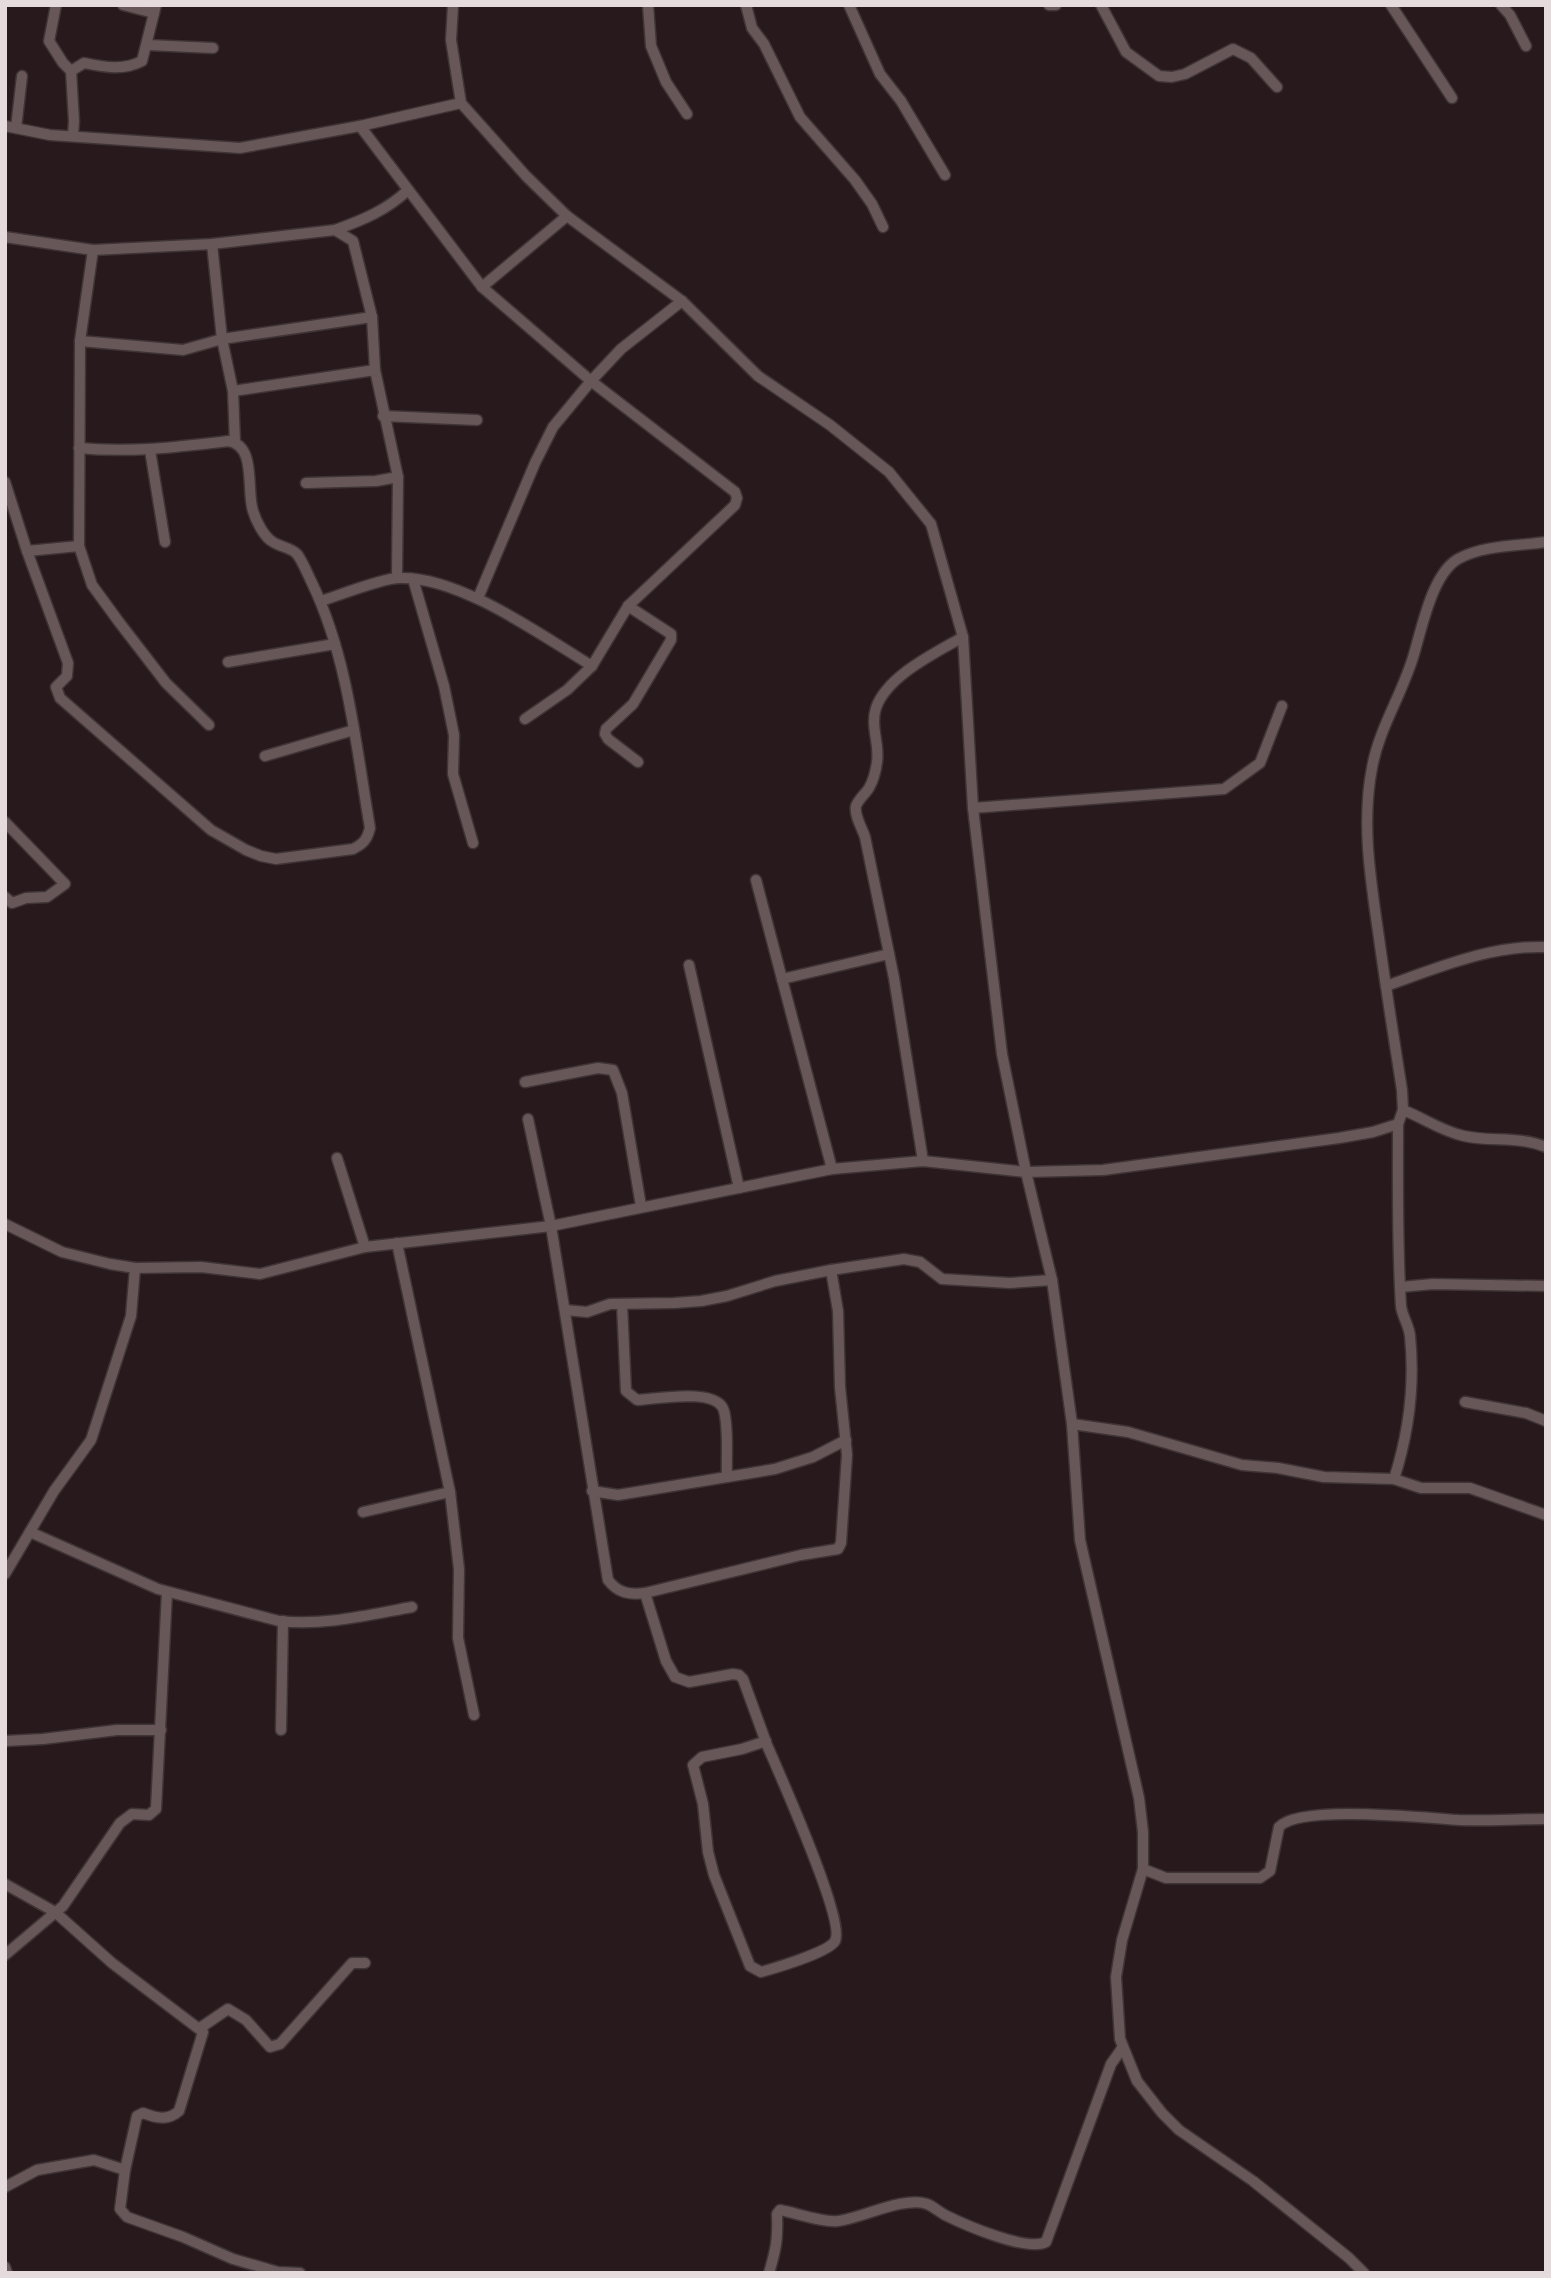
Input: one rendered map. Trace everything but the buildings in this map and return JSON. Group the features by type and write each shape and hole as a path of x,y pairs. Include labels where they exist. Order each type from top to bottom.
{"street":[{"path":"56,5 49,41 71,71 74,121 72,135"},
{"path":"71,71 84,63 130,67 142,61 155,9 123,5"},
{"path":"453,5 450,40 461,103 526,176 567,216 682,301 758,376 830,425 889,472 931,524 963,638 974,808 1002,1054 1052,1280 1072,1424 1080,1540 1139,1798 1143,1869 1122,1940 1116,1977 1117,2015 1123,2047 1137,2081 1179,2130 1253,2181 1364,2273"},
{"path":"648,5 651,46 666,82 687,114"},
{"path":"746,5 752,28 764,44 800,117 855,180 872,204 883,227"},
{"path":"849,5 880,74 901,101 945,175"},
{"path":"1049,5 1056,5"},
{"path":"1101,5 1126,52 1159,76 1185,74 1233,49 1251,58 1277,87"},
{"path":"1391,5 1452,98"},
{"path":"1502,5 1526,46"},
{"path":"148,45 213,48"},
{"path":"22,76 11,127 50,135 240,148 360,126 461,103"},
{"path":"360,126 482,287 591,381 735,492 737,498 734,505 628,607 592,666 567,690 525,719"},
{"path":"5,237 93,250 212,244 335,230 394,204 408,190"},
{"path":"482,287 567,216"},
{"path":"335,230 353,241 372,317 375,370 398,477 397,578"},
{"path":"5,482 68,663 67,676 57,687 60,698 211,830 246,850 276,859 353,849 362,845 368,838 370,828 354,730 335,644 320,601 296,554 291,549 272,542 261,528 253,510 246,457 235,442 233,391 222,339 212,244"},
{"path":"93,250 80,341 79,547 92,585 119,622 166,683 209,725"},
{"path":"478,598 553,427 621,349 682,301"},
{"path":"80,341 183,350 222,339 372,317"},
{"path":"233,391 375,370"},
{"path":"383,416 477,420"},
{"path":"79,448 109,451 150,450 235,442"},
{"path":"150,450 166,542"},
{"path":"306,483 376,481 398,477"},
{"path":"1394,1479 1405,1438 1412,1393 1410,1332 1401,1310 1397,1233 1398,1124 1403,1110 1370,876 1369,790 1377,744 1410,670 1433,592 1448,568 1455,560 1473,553 1546,542"},
{"path":"27,551 79,547"},
{"path":"320,601 397,578 434,580 478,598 592,666"},
{"path":"413,579 444,686 454,735 453,774 473,843"},
{"path":"628,607 671,634 671,640 633,704 606,729 608,739 638,762"},
{"path":"923,1161 889,954 865,836 856,806 870,786 878,760 874,731 876,709 898,679 924,660 963,638"},
{"path":"228,662 335,644"},
{"path":"974,808 1224,789 1260,763 1283,706"},
{"path":"265,756 354,730"},
{"path":"5,822 65,884 47,897 26,898 12,903 5,897"},
{"path":"756,880 832,1169"},
{"path":"1386,986 1464,959 1531,947 1546,947"},
{"path":"782,978 889,954"},
{"path":"689,965 739,1188"},
{"path":"525,1082 598,1068 613,1070 622,1093 641,1206"},
{"path":"1403,1110 1421,1117 1443,1131 1466,1136 1533,1142 1546,1147"},
{"path":"528,1119 551,1226 608,1580 614,1588 633,1594 645,1593 801,1555 838,1549 841,1543 847,1477 839,1378 838,1311 831,1270"},
{"path":"5,1224 62,1252 96,1262 135,1268 201,1267 260,1274 365,1247 551,1226 832,1169 923,1161 1026,1172 1103,1170 1339,1138 1398,1124"},
{"path":"337,1158 365,1247"},
{"path":"397,1243 450,1492 459,1569 458,1638 474,1715"},
{"path":"565,1310 587,1312 610,1304 674,1303 714,1298 775,1280 904,1259 920,1262 942,1279 1010,1283 1052,1280"},
{"path":"5,1574 54,1491 91,1440 131,1316 135,1268"},
{"path":"1401,1287 1433,1284 1546,1286"},
{"path":"622,1304 626,1391 637,1400 688,1396 710,1397 717,1401 724,1411 727,1477"},
{"path":"1465,1402 1525,1413 1546,1420"},
{"path":"1072,1424 1141,1435 1242,1465 1278,1468 1324,1477 1394,1479 1421,1488 1470,1488 1546,1515"},
{"path":"592,1491 618,1495 775,1469 813,1457 846,1440"},
{"path":"363,1512 450,1492"},
{"path":"30,1532 125,1576 167,1591 283,1622 337,1621 412,1607"},
{"path":"5,1955 71,1895 120,1823 132,1814 149,1815 156,1809 167,1591"},
{"path":"645,1593 666,1661 675,1676 689,1682 733,1674 743,1679 818,1868 837,1929 837,1939 833,1944 799,1960 761,1972 750,1966 714,1875 708,1852 703,1804 693,1765 702,1757 766,1741"},
{"path":"281,1730 283,1622"},
{"path":"5,1741 43,1740 117,1730 161,1730"},
{"path":"1143,1869 1166,1878 1261,1878 1270,1871 1279,1827 1291,1819 1333,1814 1462,1820 1546,1819"},
{"path":"5,1884 55,1912 112,1963 200,2028 203,2037 179,2111 173,2116 158,2119 143,2113 137,2116 120,2209 127,2217 233,2259 278,2272 300,2273"},
{"path":"200,2028 228,2008 246,2020 270,2047 280,2044 352,1963 365,1963"},
{"path":"769,2273 777,2245 780,2210 828,2222 866,2216 900,2204 926,2203 946,2216 996,2236 1039,2246 1046,2242 1111,2064 1123,2047"},
{"path":"5,2187 37,2170 94,2160 125,2170"},
{"path":"5,2267 7,2273"}]}
